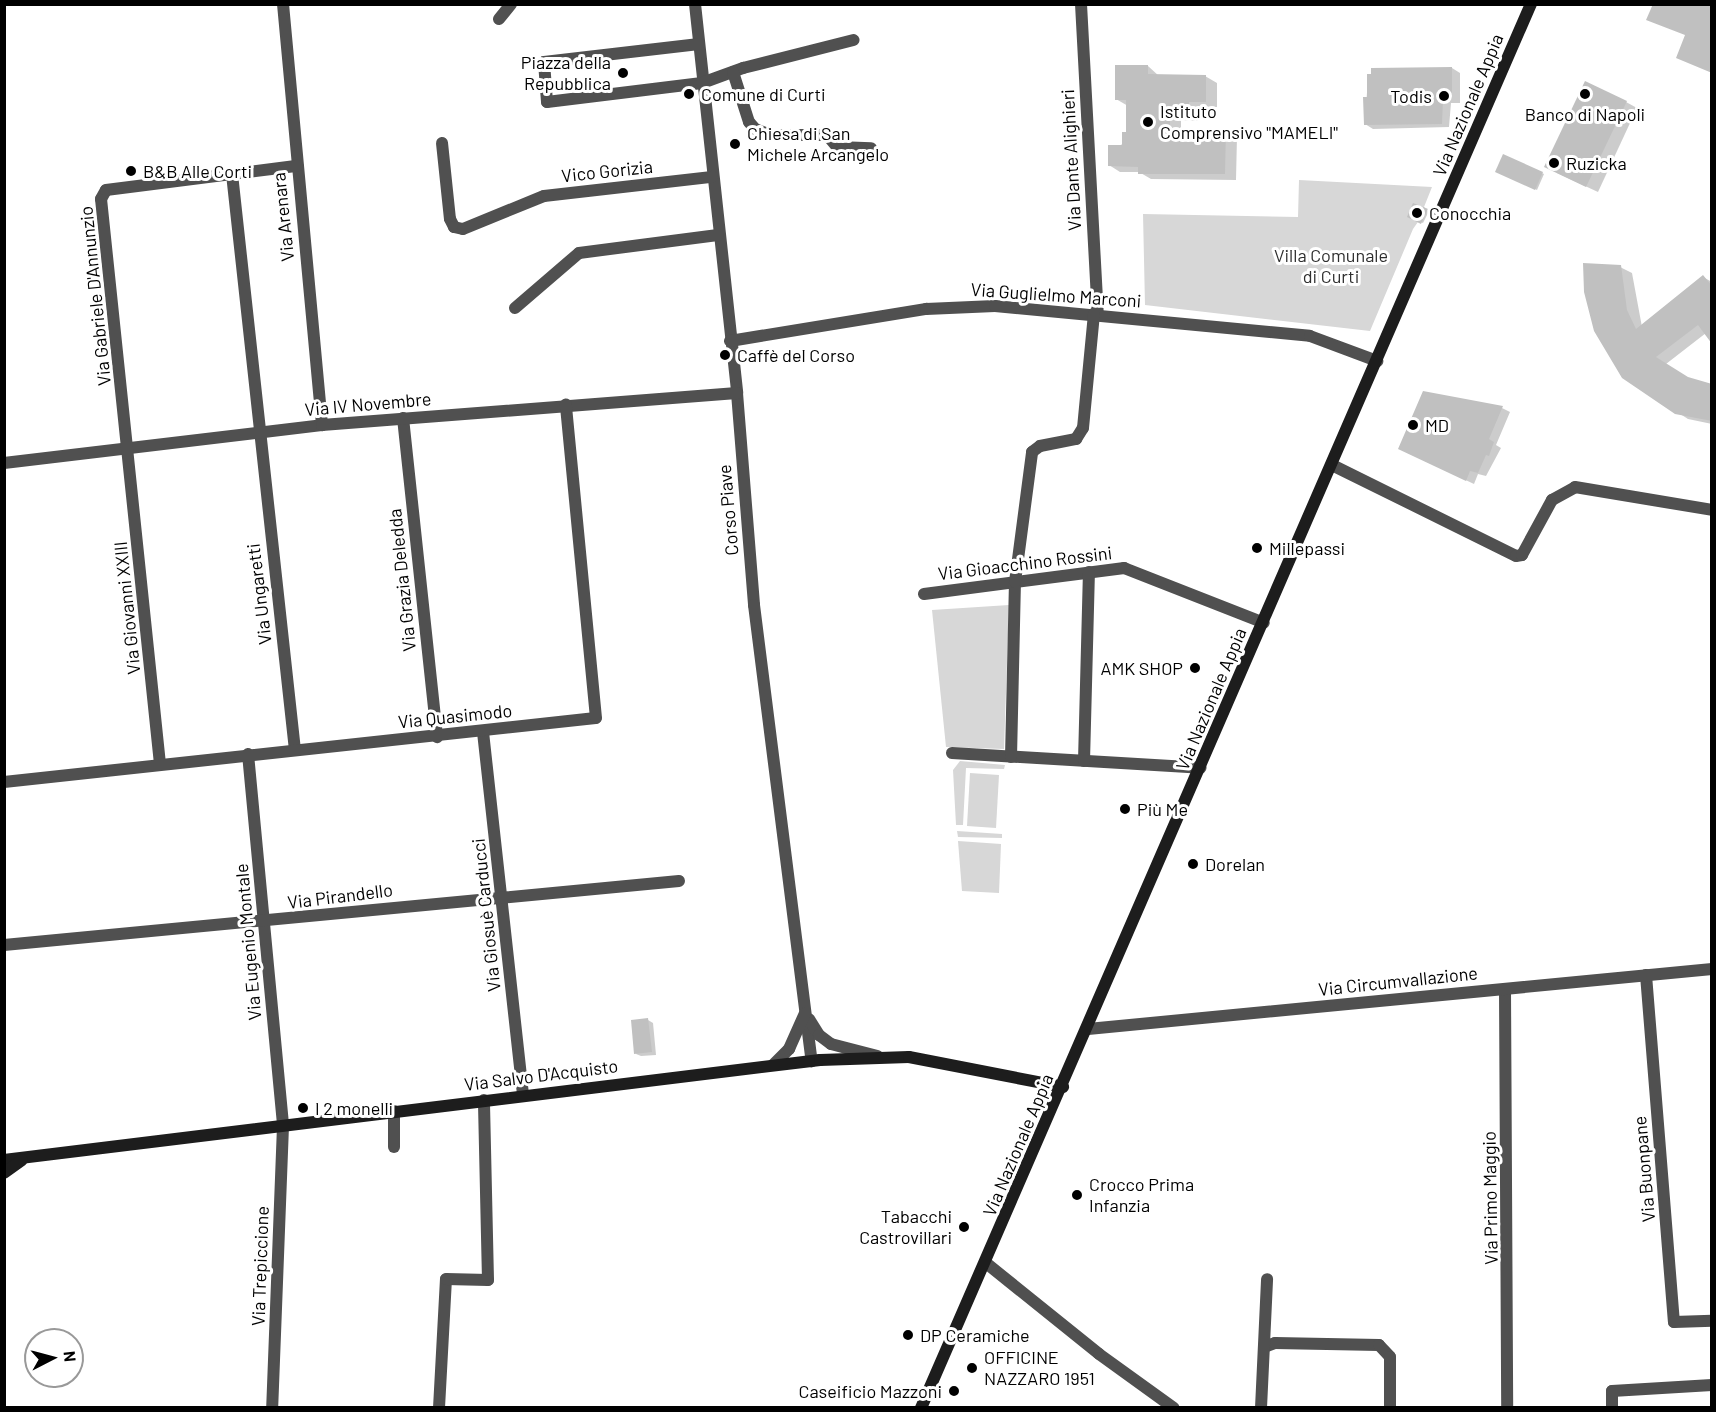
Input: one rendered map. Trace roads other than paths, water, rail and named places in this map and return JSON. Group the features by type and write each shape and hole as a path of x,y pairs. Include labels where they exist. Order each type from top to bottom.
{"main road":[{"name":"Via Nazionale Appia","path":"921,1407 1063,1087 1531,4"},
{"name":"Via Salvo D'Acquisto","path":"4,1160 22,1160 394,1111 812,1061 909,1057 1063,1087"},
{"name":"Via Salvo D'Acquisto","path":"4,1173 22,1160"}],"street":[{"name":"Via Arenara","path":"283,4 322,425"},
{"path":"499,19 511,4"},
{"name":"Corso Piave","path":"694,4 717,235 737,393 754,605 812,1061"},
{"name":"Via Dante Alighieri","path":"1015,582 1034,448 1076,439 1083,428 1096,314 1081,4"},
{"path":"699,44 544,63 547,102 702,83 733,72 854,40"},
{"path":"733,72 749,122 755,129 771,135 827,135 837,147 871,148"},
{"name":"Vico Gorizia","path":"442,143 450,219 454,227 463,229 544,196 712,177"},
{"name":"Via Gabriele D'Annunzio","path":"129,448 101,199 105,190 297,166"},
{"name":"Via Ungaretti","path":"232,174 258,433 295,750"},
{"path":"515,308 579,253 717,235"},
{"name":"Via Guglielmo Marconi","path":"730,341 926,309 995,306 1310,336 1377,361"},
{"name":"Via IV Novembre","path":"4,464 322,425 566,404 737,393"},
{"name":"Via Quasimodo","path":"4,782 248,754 437,737 596,718 566,404"},
{"name":"Via Grazia Deledda","path":"403,418 437,737"},
{"name":"Via Giovanni XXIII","path":"129,448 160,764"},
{"path":"1332,465 1516,556 1522,555 1552,500 1575,487 1712,510"},
{"name":"Via Gioacchino Rossini","path":"924,594 1124,568 1264,623"},
{"path":"1084,761 1089,572"},
{"path":"1011,757 1015,582"},
{"name":"Via Giosuè Carducci","path":"483,732 503,895 523,1095"},
{"path":"952,753 1201,768"},
{"name":"Via Eugenio Montale","path":"248,754 283,1126"},
{"name":"Via Pirandello","path":"4,945 264,923 503,895 679,881"},
{"name":"Via Circumvallazione","path":"1088,1029 1712,969"},
{"name":"Via Buonpane","path":"1646,975 1674,1322 1712,1321"},
{"name":"Via Primo Maggio","path":"1505,989 1507,1407"},
{"path":"773,1065 789,1049 806,1012"},
{"name":"Corso Piave","path":"806,1012 819,1035 831,1044 887,1058"},
{"path":"439,1407 446,1280 488,1280 484,1100"},
{"path":"394,1111 394,1147"},
{"name":"Via Trepiccione","path":"272,1407 283,1126"},
{"path":"986,1263 1100,1354 1174,1407"},
{"path":"1261,1407 1267,1279"},
{"path":"1264,1347 1275,1343 1378,1345 1390,1357 1390,1407"},
{"path":"1612,1407 1612,1390 1712,1385"}],"place":[{"name":"Piazza della Repubblica","path":"623,73"},
{"name":"Comune di Curti","path":"689,94"},
{"name":"Banco di Napoli","path":"1585,94"},
{"name":"Todis","path":"1444,96"},
{"name":"Istituto Comprensivo \"MAMELI\"","path":"1148,122"},
{"name":"Chiesa di San Michele Arcangelo","path":"735,144"},
{"name":"Ruzicka","path":"1554,163"},
{"name":"B&B Alle Corti","path":"131,171"},
{"name":"Conocchia","path":"1417,213"},
{"name":"Caffè del Corso","path":"725,355"},
{"name":"MD","path":"1413,425"},
{"name":"Millepassi","path":"1257,548"},
{"name":"AMK SHOP","path":"1195,668"},
{"name":"Più Me","path":"1125,809"},
{"name":"Dorelan","path":"1193,864"},
{"name":"I 2 monelli","path":"303,1108"},
{"name":"Crocco Prima Infanzia","path":"1077,1195"},
{"name":"Tabacchi Castrovillari","path":"964,1227"},
{"name":"DP Ceramiche","path":"908,1335"},
{"name":"OFFICINE NAZZARO 1951","path":"972,1368"},
{"name":"Caseificio Mazzoni","path":"954,1391"}],"park label":[{"name":"Villa Comunale di Curti","path":"1331,266"}]}
